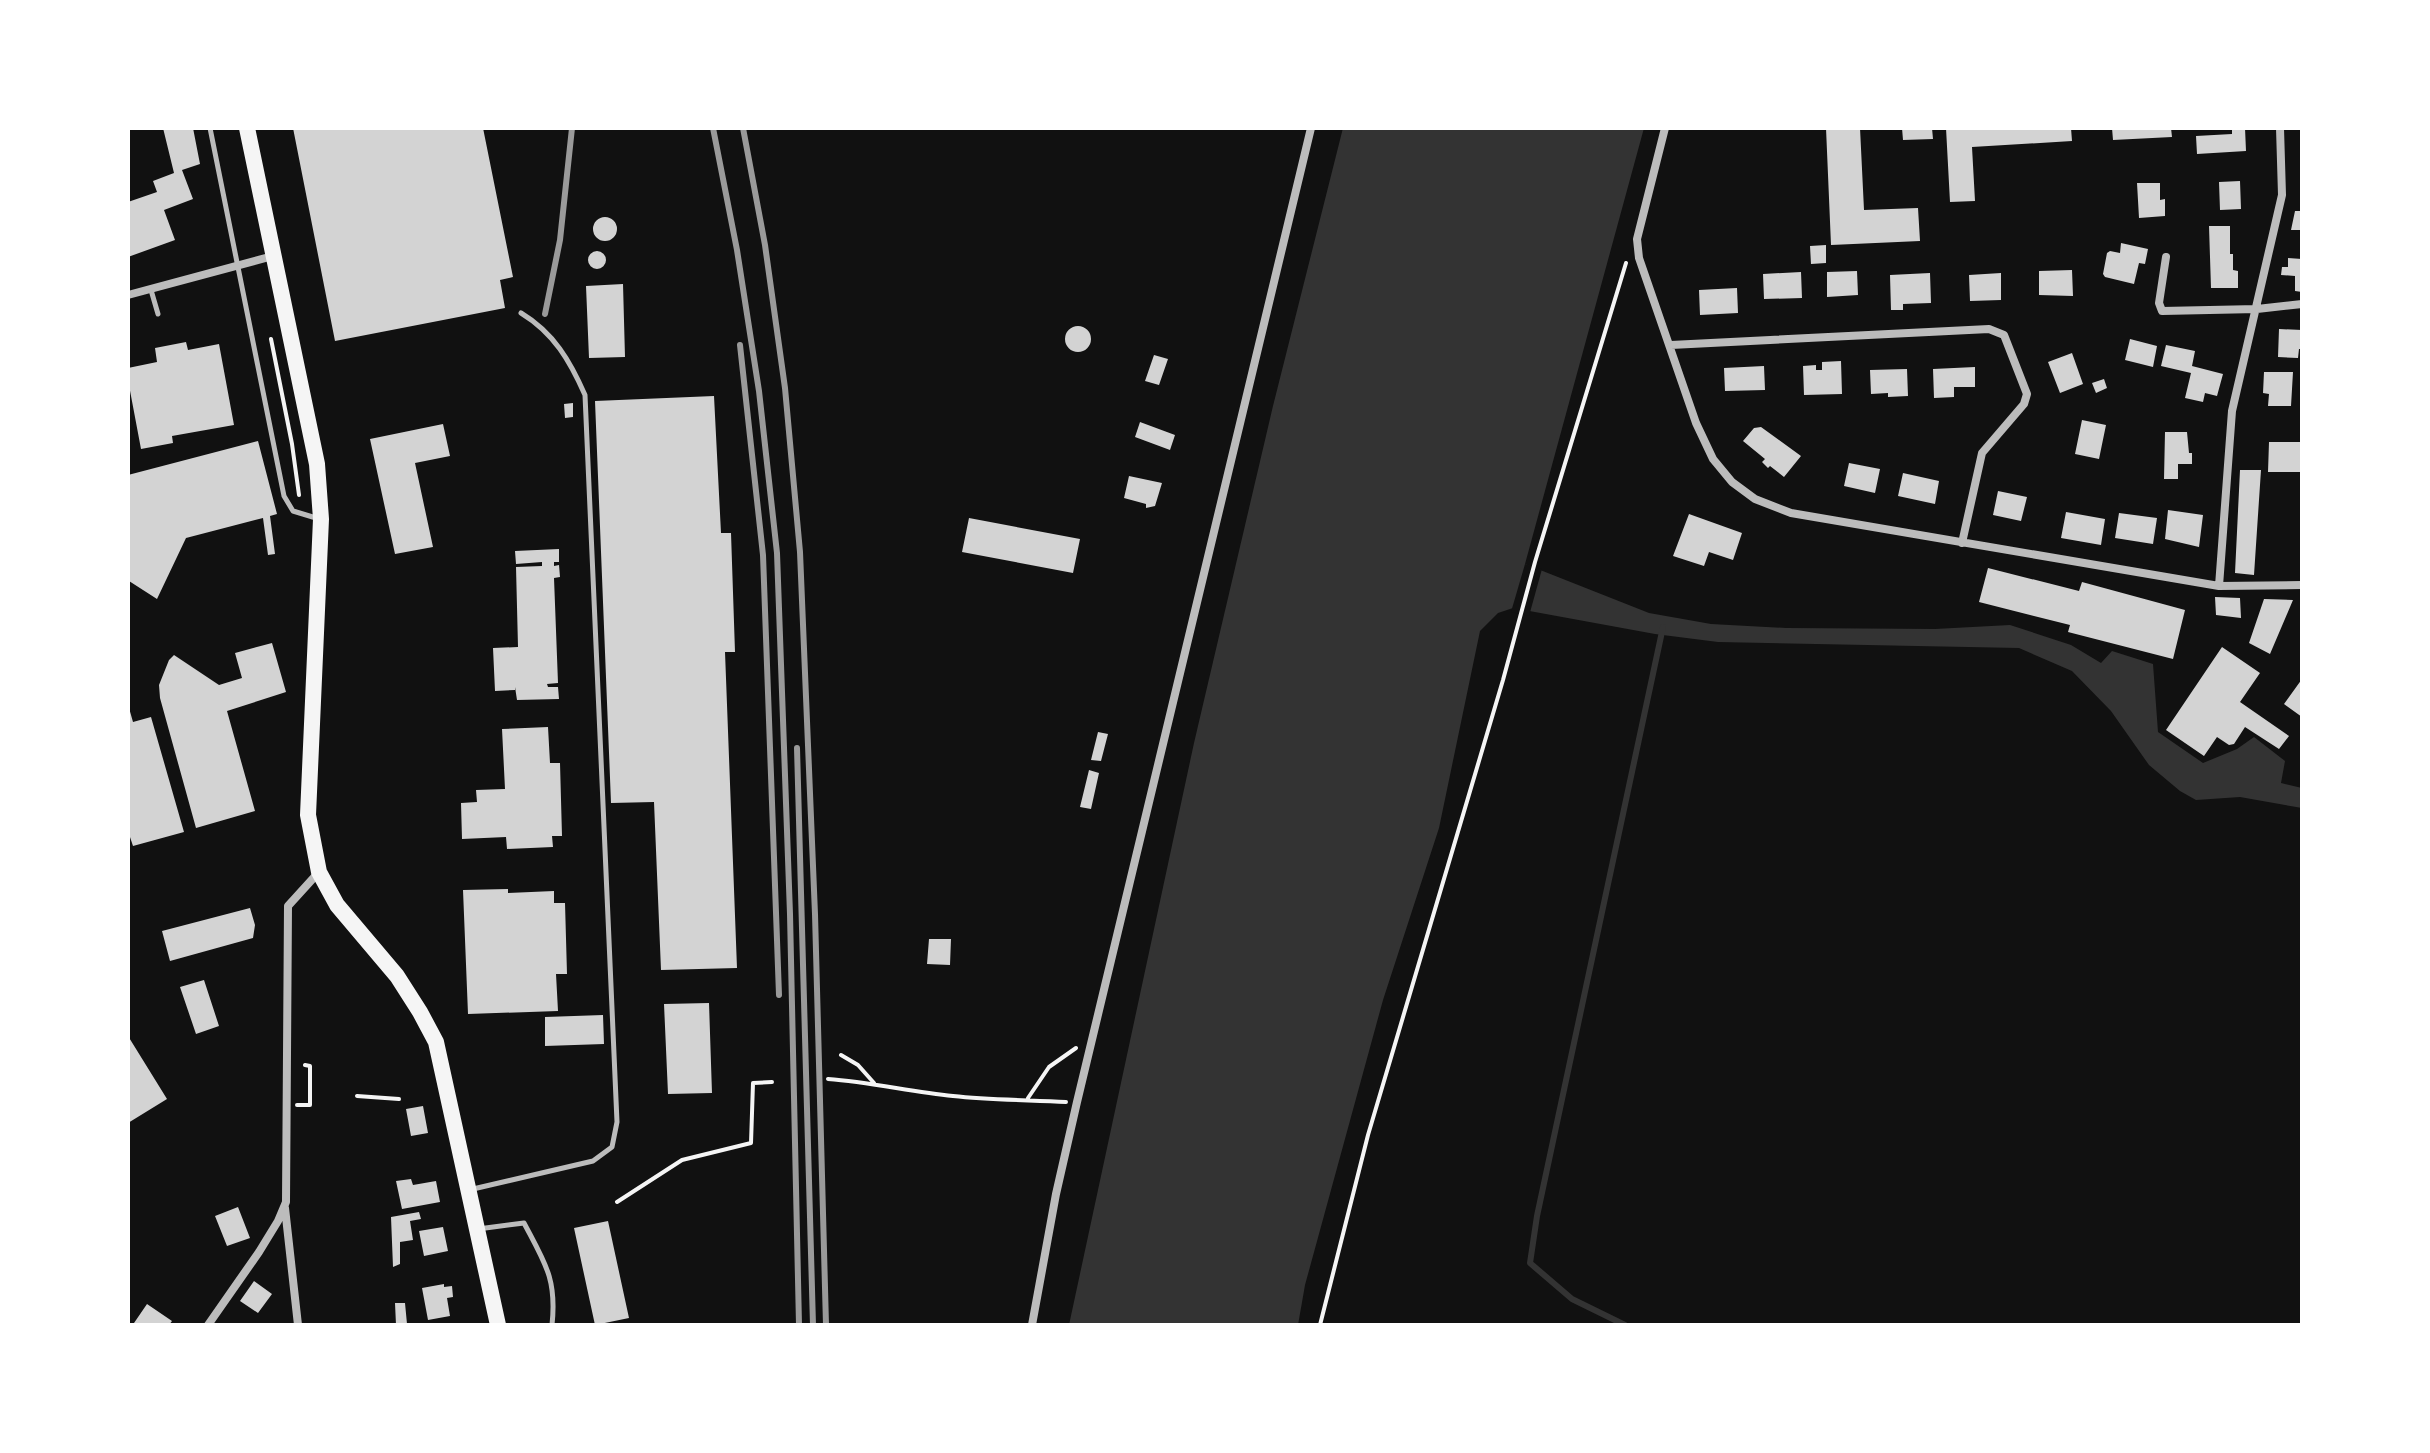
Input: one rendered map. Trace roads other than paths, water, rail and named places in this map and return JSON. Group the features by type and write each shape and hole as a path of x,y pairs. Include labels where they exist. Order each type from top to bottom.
{"main road":[{"path":"247,128 317,464 321,519 308,815 319,872 337,905 397,976 436,1042 498,1325"}],"street":[{"path":"1032,1325 1056,1194 1089,1049 1311,128"},
{"path":"1665,128 1637,239 1639,258 1696,423 1713,459 1732,482 1755,499 1791,513 2219,586 2302,585"},
{"path":"2219,586 2232,411 2282,195 2280,128"},
{"path":"128,295 273,256"},
{"path":"2166,257 2159,303 2162,311 2257,309 2302,304"},
{"path":"1671,345 1989,329 2004,335 2027,394 2024,404 1982,453 1962,543"},
{"path":"298,1325 285,1208 288,906 319,872"},
{"path":"208,1325 259,1252 285,1208"}],"lane":[{"path":"210,128 240,265 284,496 293,511 321,519"},
{"path":"151,289 158,314"},
{"path":"468,1190 593,1161 612,1147 617,1122 585,395 573,367 554,338 521,313"},
{"path":"477,1230 524,1223 545,1260 555,1297 552,1325"}],"waterway":[{"path":"1625,1325 1572,1299 1530,1263 1537,1216 1663,627"}],"railway":[{"path":"545,314 560,240 572,128"},
{"path":"713,128 737,250 759,391 777,553 790,914 799,1325"},
{"path":"743,128 765,245 785,388 800,552 815,914 826,1325"},
{"path":"740,345 763,555 779,995"},
{"path":"797,748 813,1325"}]}
